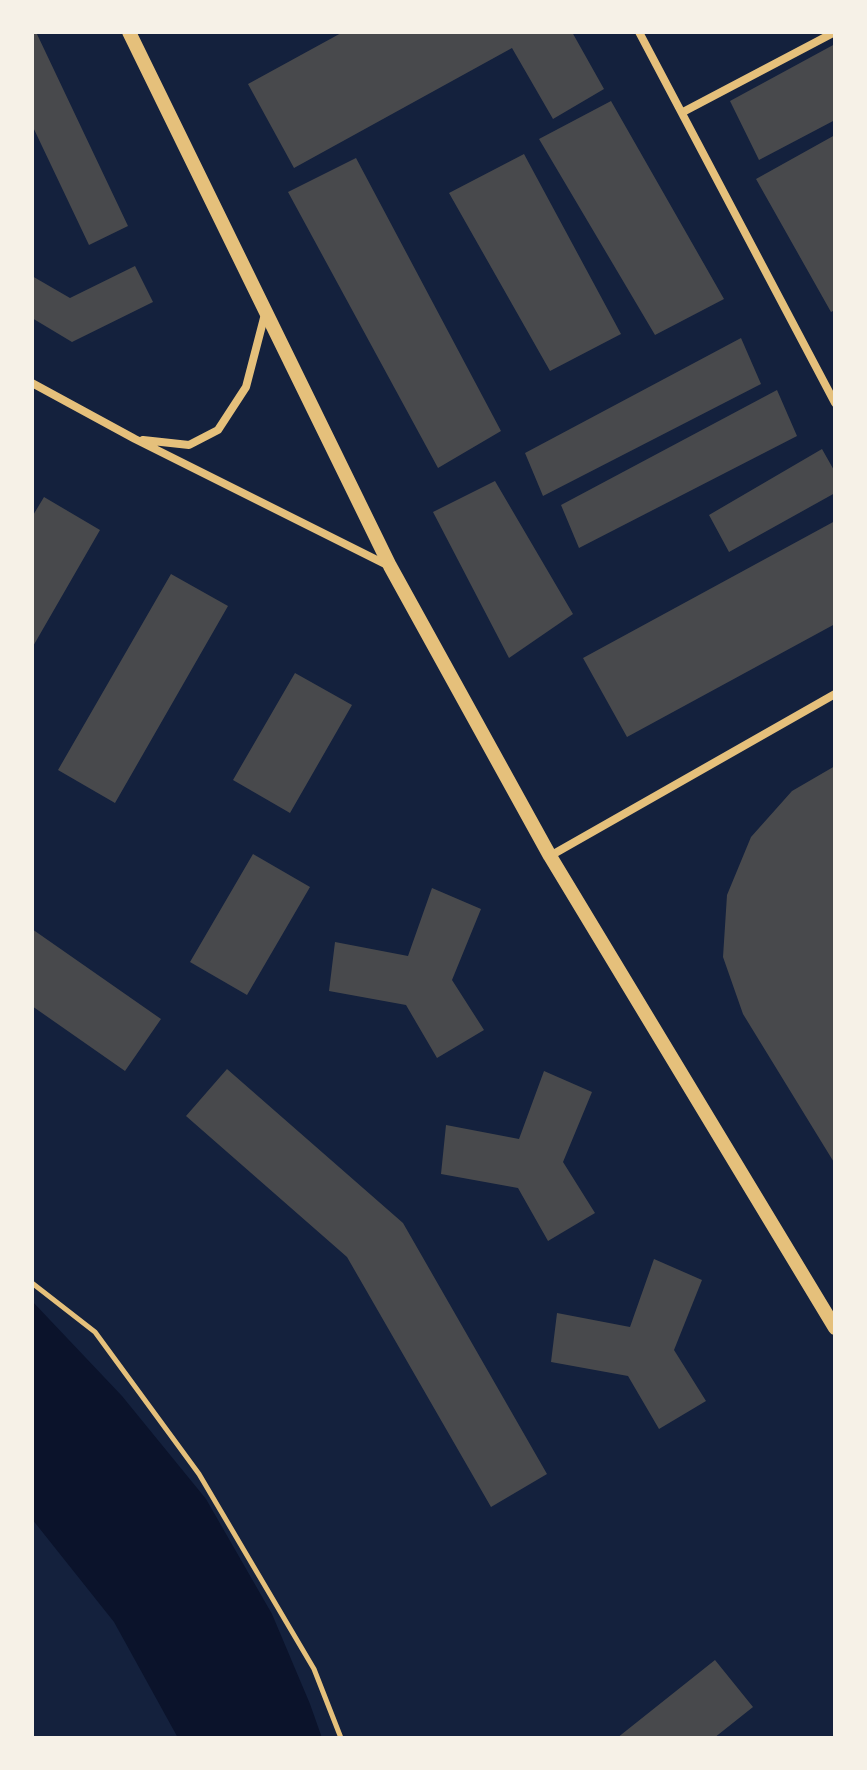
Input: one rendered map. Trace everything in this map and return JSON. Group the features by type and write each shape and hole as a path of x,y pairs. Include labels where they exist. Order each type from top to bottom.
{"street":[{"path":"129,32 390,566 550,856 835,1328"},
{"path":"639,32 835,403"},
{"path":"683,112 835,32"},
{"path":"135,439 189,445 218,430 246,387 265,314"},
{"path":"32,383 135,439 390,566"},
{"path":"550,856 835,694"}],"path":[{"path":"32,1283 95,1332 199,1474 314,1669 341,1738"}],"water":[{"path":"32,1301 122,1396 206,1499 272,1614 322,1738 178,1738 114,1622 32,1519"}],"building":[{"path":"32,32 36,32 128,226 89,245 32,125"},
{"path":"343,32 572,32 604,89 553,119 512,48 294,168 248,84"},
{"path":"835,44 835,120 759,160 730,101"},
{"path":"611,101 724,299 655,335 539,139"},
{"path":"835,135 835,310 831,312 756,179"},
{"path":"524,154 621,334 550,371 449,193"},
{"path":"356,158 501,431 438,468 288,192"},
{"path":"135,266 153,302 72,342 32,318 32,276 70,298"},
{"path":"741,338 761,384 543,496 525,453"},
{"path":"777,390 797,436 579,548 561,505"},
{"path":"822,449 835,472 835,493 729,552 709,515"},
{"path":"495,481 573,614 509,658 433,512"},
{"path":"44,497 100,530 32,648 32,517"},
{"path":"835,521 835,624 627,737 583,658"},
{"path":"171,574 228,606 115,803 58,770"},
{"path":"295,673 352,705 290,813 233,780"},
{"path":"835,766 835,1164 743,1014 723,957 727,895 751,837 792,791"},
{"path":"253,854 310,887 247,995 190,962"},
{"path":"432,888 481,909 452,980 484,1030 437,1058 406,1005 329,991 335,942 408,956"},
{"path":"32,929 161,1019 125,1071 32,1006"},
{"path":"227,1069 403,1223 547,1474 491,1507 347,1257 186,1116"},
{"path":"544,1071 592,1092 563,1162 595,1213 548,1241 518,1188 441,1174 446,1125 519,1139"},
{"path":"654,1259 702,1280 674,1350 706,1401 659,1429 628,1376 551,1362 557,1313 630,1327"},
{"path":"715,1660 753,1707 714,1738 617,1738"}]}
